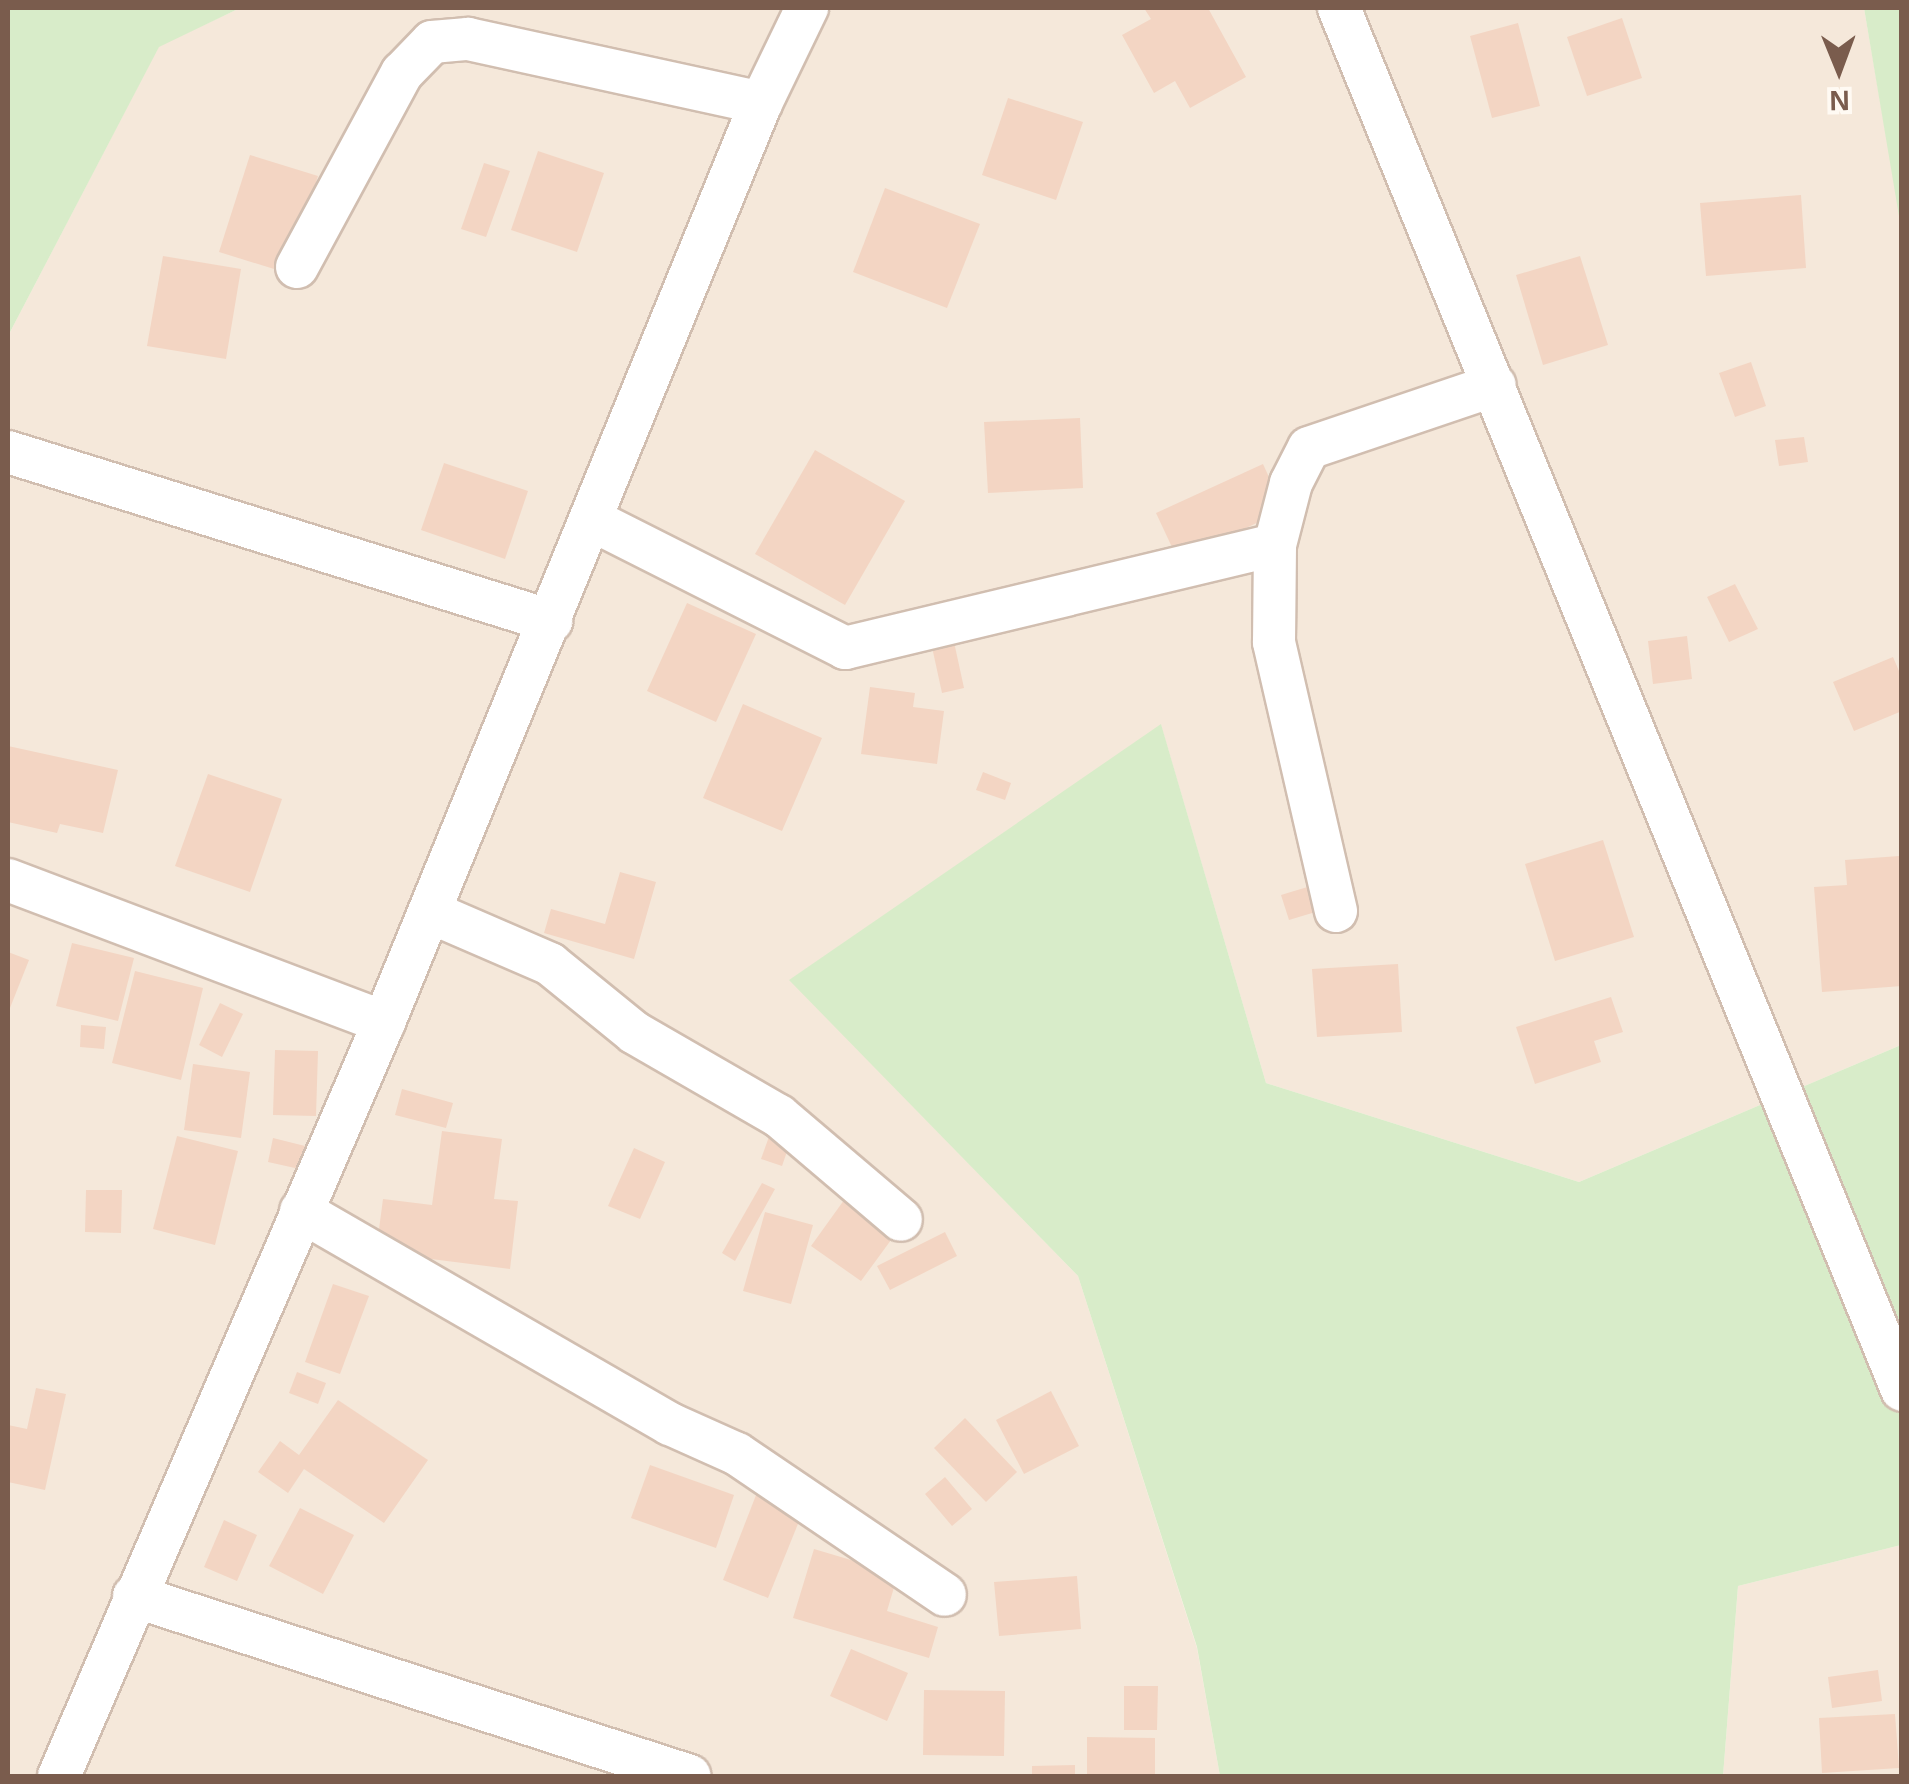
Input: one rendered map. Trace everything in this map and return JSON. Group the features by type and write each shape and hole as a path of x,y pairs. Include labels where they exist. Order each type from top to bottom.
{"street":[{"path":"60,1776 134,1596 384,1022 761,103 807,8"},
{"path":"1338,8 1902,1390"},
{"path":"297,267 402,74 432,42 468,39 761,103"},
{"path":"1336,911 1274,642 1275,545 1291,483 1309,448 1495,385"},
{"path":"8,452 551,621"},
{"path":"592,520 844,648 1275,545"},
{"path":"8,880 384,1022"},
{"path":"430,912 550,964 635,1033 779,1116 901,1220"},
{"path":"301,1210 670,1424 737,1454 945,1595"},
{"path":"134,1596 574,1760 690,1776"}],"shaded area":[{"path":"240,8 1864,8 1902,228 1901,1045 1579,1182 1266,1083 1161,725 790,980 1078,1276 1197,1648 1220,1776 8,1776 8,336 159,46"},
{"path":"1901,1545 1901,1776 1723,1776 1738,1586"}],"green space":[{"path":"8,8 240,8 159,47 8,336"},
{"path":"1864,8 1901,8 1901,228"},
{"path":"1161,724 1266,1083 1579,1182 1901,1045 1901,1545 1738,1586 1723,1776 1220,1776 1197,1647 1078,1276 789,980"}],"building":[{"path":"1144,8 1208,8 1246,77 1190,108 1175,81 1154,93 1122,35 1151,19"},
{"path":"1622,18 1642,78 1587,96 1567,37"},
{"path":"1518,23 1540,106 1492,118 1470,36"},
{"path":"1008,98 1083,122 1056,200 982,175"},
{"path":"538,151 604,173 577,252 511,230"},
{"path":"250,155 318,176 287,273 219,252"},
{"path":"484,163 510,171 486,237 461,229"},
{"path":"885,188 980,224 947,308 853,272"},
{"path":"1801,195 1806,268 1706,276 1700,203"},
{"path":"163,256 241,269 226,359 147,346"},
{"path":"1580,256 1608,345 1543,365 1516,275"},
{"path":"1751,362 1766,406 1735,417 1719,373"},
{"path":"1080,418 1083,488 988,493 984,422"},
{"path":"1804,437 1808,462 1779,466 1775,440"},
{"path":"815,450 905,501 845,605 755,554"},
{"path":"444,463 528,491 505,559 421,530"},
{"path":"1263,464 1284,510 1178,560 1156,513"},
{"path":"1735,584 1758,629 1729,642 1707,597"},
{"path":"687,603 756,634 716,722 647,691"},
{"path":"1687,636 1692,679 1653,684 1648,641"},
{"path":"954,642 964,688 942,693 932,647"},
{"path":"1893,657 1902,678 1902,711 1854,731 1833,682"},
{"path":"870,687 915,693 913,707 944,711 937,764 861,754"},
{"path":"743,704 822,738 782,831 703,798"},
{"path":"8,746 118,770 103,833 60,824 57,833 8,822"},
{"path":"983,772 1011,783 1005,800 976,790"},
{"path":"208,774 282,799 250,892 175,866"},
{"path":"1603,840 1634,937 1555,961 1525,864"},
{"path":"1899,856 1902,986 1822,992 1814,887 1847,885 1845,860"},
{"path":"620,872 656,882 634,959 544,933 551,909 605,924"},
{"path":"1314,885 1322,910 1289,920 1281,895"},
{"path":"72,943 134,958 118,1021 56,1006"},
{"path":"8,952 29,960 8,1013"},
{"path":"1398,964 1402,1032 1317,1037 1312,969"},
{"path":"135,971 203,988 181,1080 112,1063"},
{"path":"1611,997 1623,1032 1594,1041 1601,1062 1535,1084 1516,1027"},
{"path":"220,1003 243,1014 222,1057 199,1045"},
{"path":"81,1025 106,1027 104,1049 80,1047"},
{"path":"275,1050 318,1051 316,1116 273,1115"},
{"path":"193,1064 250,1072 241,1138 184,1130"},
{"path":"402,1089 453,1103 446,1128 395,1115"},
{"path":"442,1131 502,1139 494,1199 518,1201 510,1269 376,1252 383,1199 432,1205"},
{"path":"771,1131 792,1137 782,1166 761,1159"},
{"path":"177,1136 238,1151 215,1245 153,1229"},
{"path":"273,1138 309,1147 304,1170 268,1162"},
{"path":"634,1148 665,1162 640,1219 608,1206"},
{"path":"762,1183 775,1189 735,1261 722,1253"},
{"path":"852,1189 902,1225 861,1281 811,1246"},
{"path":"86,1190 122,1190 121,1233 85,1232"},
{"path":"765,1212 813,1225 791,1304 743,1291"},
{"path":"945,1232 957,1256 890,1290 877,1266"},
{"path":"333,1284 369,1296 340,1374 305,1362"},
{"path":"297,1372 326,1383 318,1404 289,1393"},
{"path":"36,1388 66,1394 45,1490 8,1482 8,1425 27,1429"},
{"path":"1051,1391 1079,1446 1024,1474 996,1420"},
{"path":"338,1400 428,1460 384,1523 304,1469 288,1493 258,1472 280,1441 299,1455"},
{"path":"965,1418 1017,1472 986,1502 934,1448"},
{"path":"650,1465 734,1495 716,1548 631,1518"},
{"path":"945,1477 972,1509 952,1526 925,1494"},
{"path":"758,1490 804,1509 768,1598 723,1580"},
{"path":"300,1508 354,1535 323,1594 269,1566"},
{"path":"224,1520 257,1535 237,1581 204,1567"},
{"path":"814,1549 898,1574 887,1611 938,1627 929,1658 793,1618"},
{"path":"1077,1576 1081,1629 999,1636 994,1582"},
{"path":"851,1649 908,1673 887,1721 830,1696"},
{"path":"1878,1670 1882,1701 1832,1708 1828,1677"},
{"path":"1124,1686 1158,1686 1157,1730 1124,1730"},
{"path":"924,1690 1005,1691 1004,1756 923,1755"},
{"path":"1895,1714 1899,1768 1822,1773 1819,1718"},
{"path":"1087,1737 1155,1738 1155,1776 1087,1776"},
{"path":"1075,1765 1075,1776 1032,1776 1032,1766"}]}
